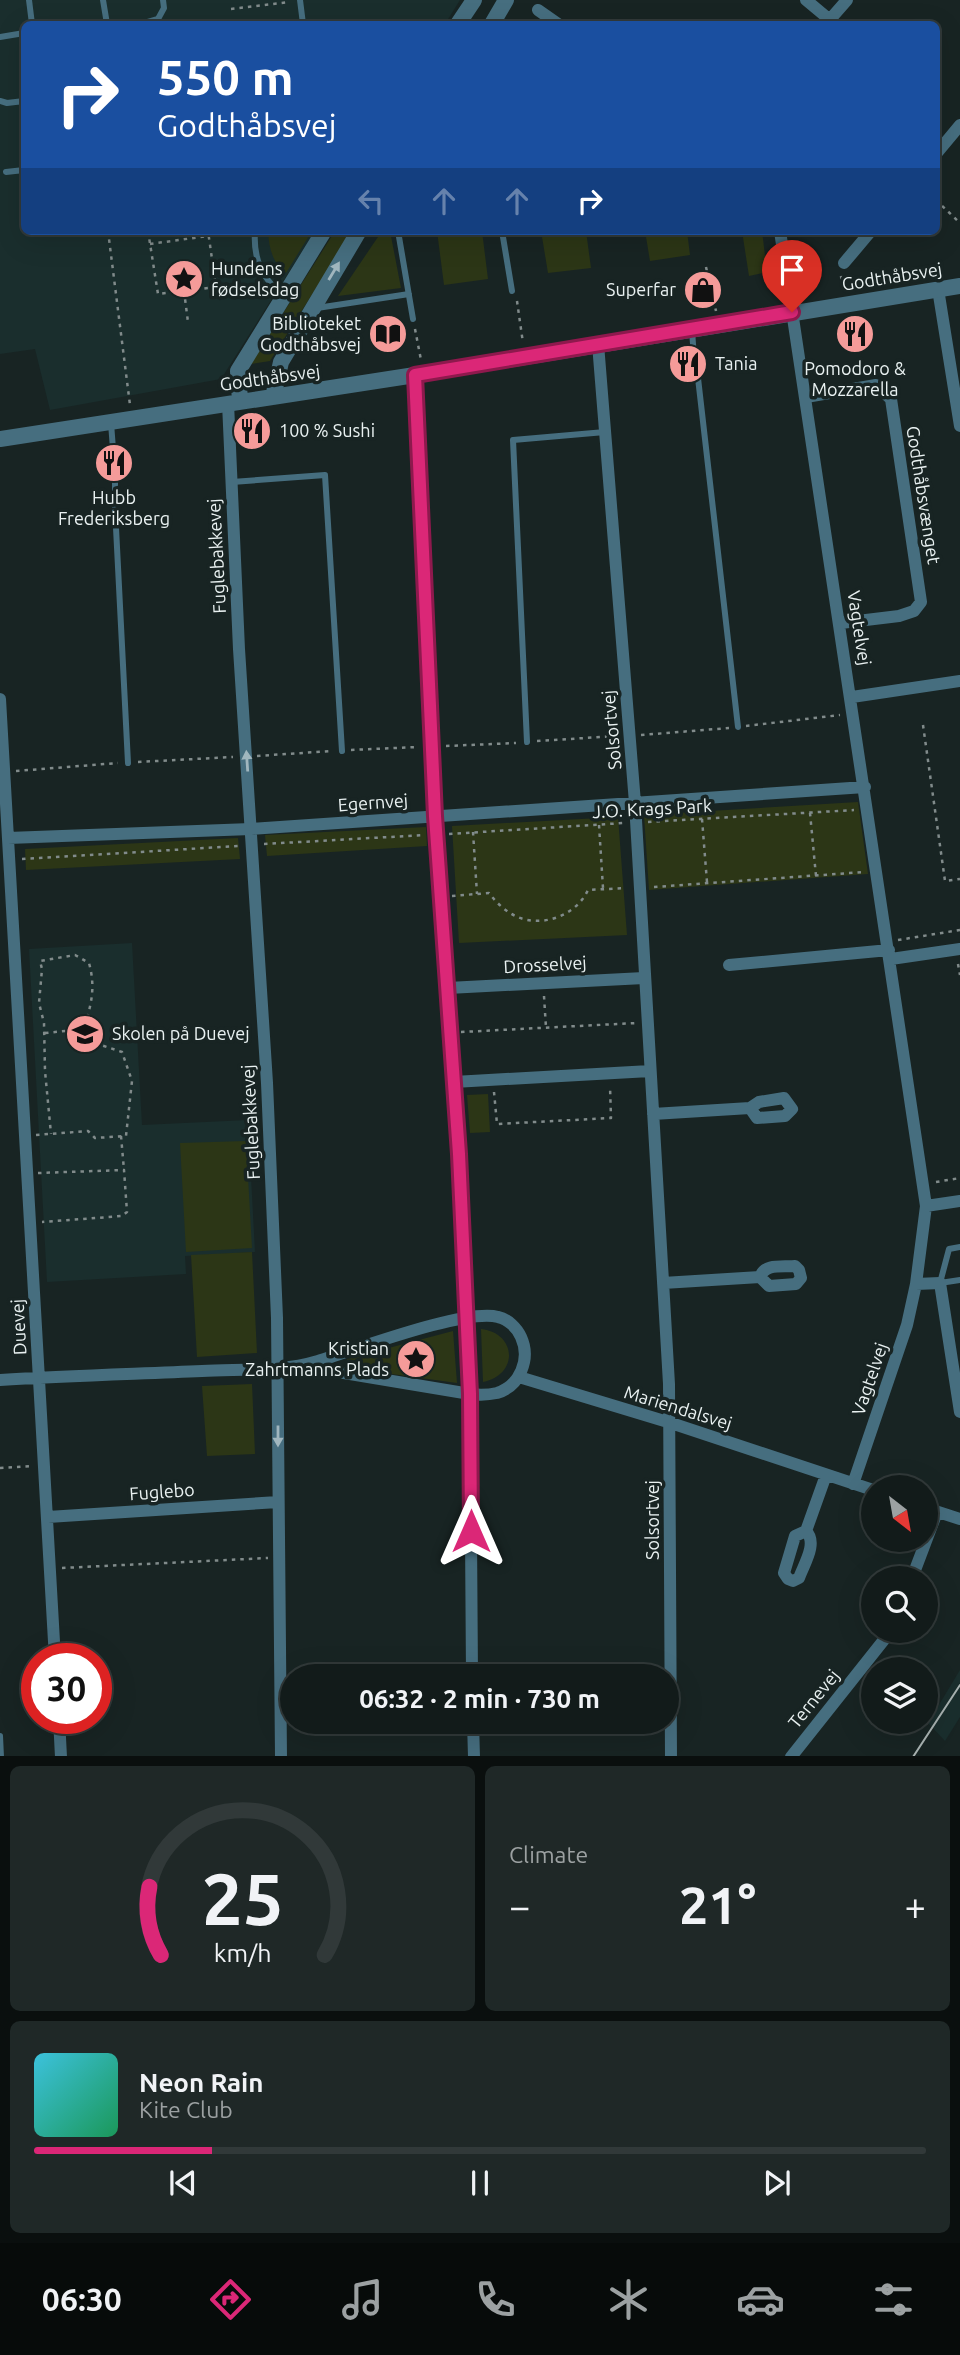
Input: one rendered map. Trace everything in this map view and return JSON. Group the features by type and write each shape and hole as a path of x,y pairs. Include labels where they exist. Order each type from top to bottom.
{"street":[{"path":"460,21 474,0"},
{"path":"494,21 506,0"},
{"path":"806,0 827,21"},
{"path":"829,21 848,0"},
{"path":"538,9 554,21"},
{"path":"940,149 960,125"},
{"path":"234,402 238,371 322,235"},
{"path":"273,397 281,362 357,235"},
{"name":"Vagtelvej","path":"781,235 841,623 926,1206 916,1284 907,1325 853,1484"},
{"path":"844,263 868,235"},
{"name":"Godthåbsvej","path":"0,439 420,375 960,286"},
{"path":"938,289 960,426"},
{"name":"Solsortvej","path":"598,344 635,803 671,1423 671,1756"},
{"path":"420,375 435,816 454,1082 470,1394 472,1664"},
{"name":"Godthåbsvænget","path":"806,397 876,385 891,399 920,602 914,611 899,616 841,623"},
{"name":"Fuglebakkevej","path":"234,402 231,482 267,1083 279,1368 281,1756"},
{"path":"852,697 960,681"},
{"name":"Duevej","path":"0,699 54,1643"},
{"name":"Egernvej","path":"8,838 251,829 865,787"},
{"path":"729,965 889,950 960,949"},
{"name":"Drosselvej","path":"448,988 644,978"},
{"path":"454,1082 650,1071"},
{"path":"653,1114 750,1108"},
{"path":"926,1206 960,1200"},
{"path":"663,1283 760,1277"},
{"path":"916,1284 940,1283 960,1412"},
{"path":"0,1380 302,1366 466,1316 499,1317 511,1324 520,1335 525,1349 524,1364 519,1377 509,1387 498,1392 470,1394 302,1366"},
{"name":"Mariendalsvej","path":"519,1377 671,1423 861,1486"},
{"path":"806,1531 826,1475"},
{"name":"Fuglebo","path":"48,1517 278,1502"},
{"path":"938,1512 960,1519"},
{"name":"Ternevej","path":"791,1756 881,1643"},
{"path":"60,1734 61,1756"},
{"path":"473,1734 474,1756"}],"lane":[{"path":"29,0 32,21"},
{"path":"103,0 106,21"},
{"path":"151,21 158,19 164,8 163,0"},
{"path":"300,0 303,21"},
{"path":"0,37 21,34"},
{"path":"0,101 21,101"},
{"path":"6,172 21,170"},
{"path":"255,235 257,260 262,274 284,296"},
{"path":"399,235 414,319"},
{"path":"503,235 512,291"},
{"path":"312,308 409,294"},
{"path":"692,329 694,356"},
{"path":"698,377 738,727"},
{"path":"111,422 113,449"},
{"path":"527,742 513,440 605,432"},
{"path":"115,472 128,762"},
{"path":"231,482 325,475 342,751"},
{"path":"960,1247 948,1249 940,1283 960,1280"},
{"path":"0,1736 1,1756"}],"path":[{"path":"230,9 295,0"},
{"path":"940,204 960,223"},
{"path":"108,235 132,418"},
{"path":"149,235 150,244 158,294 216,287 208,236 150,244"},
{"path":"844,263 841,277 844,304"},
{"path":"706,267 719,324"},
{"path":"184,291 188,322"},
{"path":"519,311 525,356"},
{"path":"414,319 420,375"},
{"path":"923,725 945,881 960,879"},
{"name":"J.O. Krags Park","path":"9,859 868,809"},
{"path":"810,812 816,876"},
{"path":"702,818 707,883"},
{"path":"600,824 604,889"},
{"path":"473,832 477,894"},
{"path":"441,897 489,894 512,915 533,921 551,920 576,906 588,890 877,871"},
{"path":"889,950 960,930"},
{"path":"26,1136 51,1134 88,1131 94,1138 126,1136 131,1081 122,1052 92,1042 84,1029 93,998 94,980 89,962 75,955 40,961 42,969 39,1003 44,1033 51,1134"},
{"path":"543,983 546,1028"},
{"path":"451,1033 647,1022"},
{"path":"44,1033 84,1029"},
{"path":"492,1079 497,1124 611,1118 609,1073"},
{"path":"31,1223 122,1216 127,1212 121,1136"},
{"path":"28,1173 124,1170"},
{"path":"924,1184 960,1178"},
{"path":"0,1468 45,1465"},
{"path":"51,1569 278,1557"}],"shaded area":[{"path":"0,0 460,0 447,21 21,21 21,235 312,235 221,379 50,410 35,349 0,354"},
{"name":"Skolen på Duevej","path":"132,943 142,1125 248,1120 255,1252 185,1256 186,1274 47,1282 29,949"},
{"path":"960,1670 960,1717 945,1741 938,1734 938,1706"}],"green space":[{"path":"268,235 310,235 286,273 277,264"},
{"path":"332,235 349,235 270,361 251,364"},
{"path":"379,235 391,235 401,288 338,296"},
{"path":"438,235 482,235 488,279 444,285"},
{"path":"542,235 587,235 591,268 548,273"},
{"path":"646,235 688,235 690,255 650,261"},
{"path":"743,235 762,235 767,272 749,276"},
{"path":"858,802 868,874 649,890 644,815"},
{"path":"618,817 627,935 459,943 452,826"},
{"path":"426,827 427,846 267,856 265,835"},
{"path":"238,838 240,859 26,870 25,849"},
{"path":"488,1094 490,1132 470,1133 467,1095"},
{"path":"246,1141 252,1248 186,1252 180,1143"},
{"path":"252,1252 257,1353 197,1357 191,1255"},
{"path":"481,1329 502,1338 509,1354 503,1371 495,1378 483,1382"},
{"path":"453,1331 457,1383 348,1368 347,1359"},
{"path":"252,1384 255,1454 207,1456 202,1386"}],"tram line":[{"path":"914,1756 960,1685"}],"place":[{"name":"Hundens fødselsdag","path":"184,279"},
{"name":"Superfar","path":"703,290"},
{"name":"Biblioteket Godthåbsvej","path":"388,334"},
{"name":"Pomodoro & Mozzarella","path":"855,334"},
{"name":"Tania","path":"688,364"},
{"name":"100 % Sushi","path":"252,431"},
{"name":"Hubb Frederiksberg","path":"114,463"},
{"name":"Skolen på Duevej","path":"85,1034"},
{"name":"Kristian Zahrtmanns Plads","path":"416,1359"}],"route":[{"path":"471,1531 470,1394 459,1154 435,816 415,375 792,312"}]}
